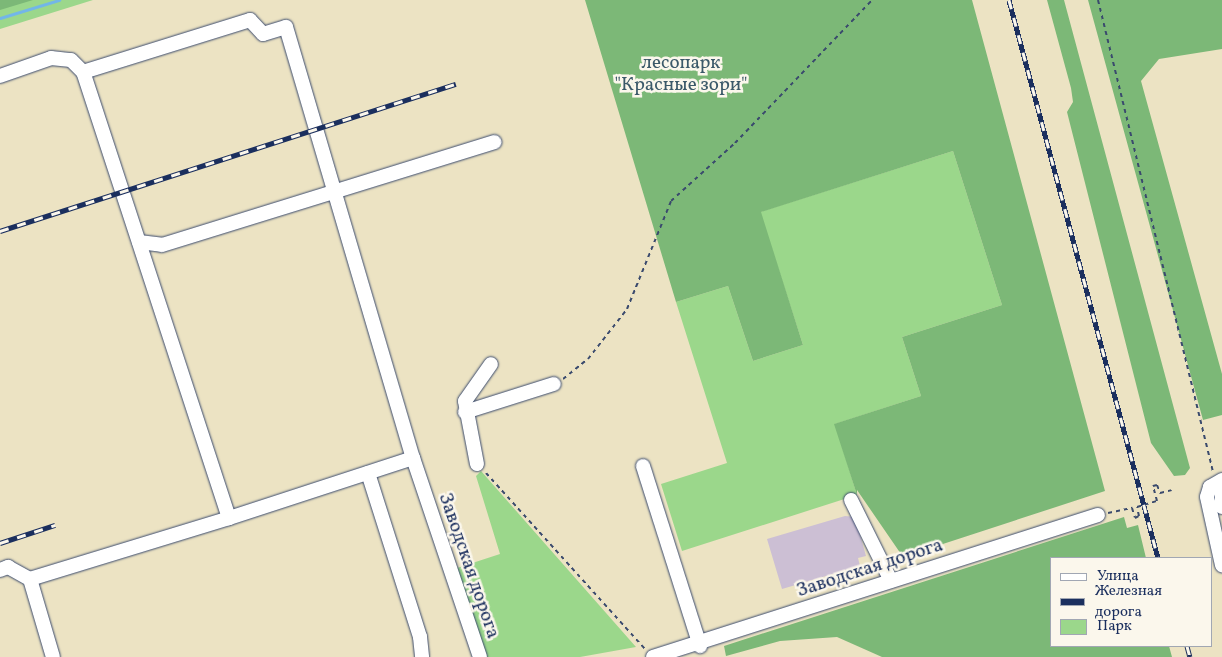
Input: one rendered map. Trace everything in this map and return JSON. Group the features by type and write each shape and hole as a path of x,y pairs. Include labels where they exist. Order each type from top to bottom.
{"street":[{"name":"Заводская дорога","path":"83,72 250,20 263,34 286,27 337,192 413,458 480,657"},
{"path":"0,76 51,58 71,60 83,72 229,518"},
{"path":"138,242 162,245 494,142"},
{"path":"477,464 465,412 465,401 492,364"},
{"path":"465,412 554,384"},
{"path":"30,579 229,518 413,458"},
{"path":"643,466 700,646"},
{"path":"368,473 420,638 422,657"},
{"path":"1222,507 1219,480 1210,486 1207,497 1222,565"},
{"path":"851,500 891,582"},
{"name":"Заводская дорога","path":"650,653 671,656 1102,514"},
{"path":"0,570 8,567 30,579 53,657"}],"path":[{"path":"554,384 588,359 627,309 671,201 735,143 872,0"},
{"path":"1098,0 1219,480"},
{"path":"477,464 650,653"},
{"path":"1102,514 1132,508 1135,518 1139,516 1136,506 1158,501 1154,486 1157,485 1160,493 1172,490"}],"shaded area":[{"path":"845,516 855,517 866,556 858,558 860,566 782,589 767,539"}],"green space":[{"path":"0,0 93,0 0,29"},
{"path":"0,0 33,0 0,10"},
{"name":"лесопарк \"Красные зори\"","path":"585,0 972,0 1105,491 903,557 857,490 857,495 834,424 921,396 902,337 1002,305 953,151 761,212 803,345 753,361 728,286 676,302"},
{"path":"1047,0 1064,0 1190,468 1185,475 1174,476 1151,443 1067,112 1073,102 1071,88"},
{"path":"1088,0 1222,0 1222,49 1159,59 1141,81 1222,374 1222,415 1203,420"},
{"path":"953,151 1002,305 902,337 921,396 835,424 857,495 682,551 661,484 727,463 676,302 728,286 753,361 803,345 760,212"},
{"path":"481,471 636,647 580,657 487,657 454,569 500,554 476,476"},
{"path":"1124,517 1127,528 1138,525 1146,557 1050,557 1050,647 1169,647 1172,657 882,657 837,637 780,641 726,656 724,646"}],"waterway":[{"path":"0,18 59,0"}],"railway":[{"path":"1009,0 1158,557"},
{"path":"0,231 456,84"},
{"path":"0,543 55,525"},
{"path":"1187,647 1190,657"}]}
